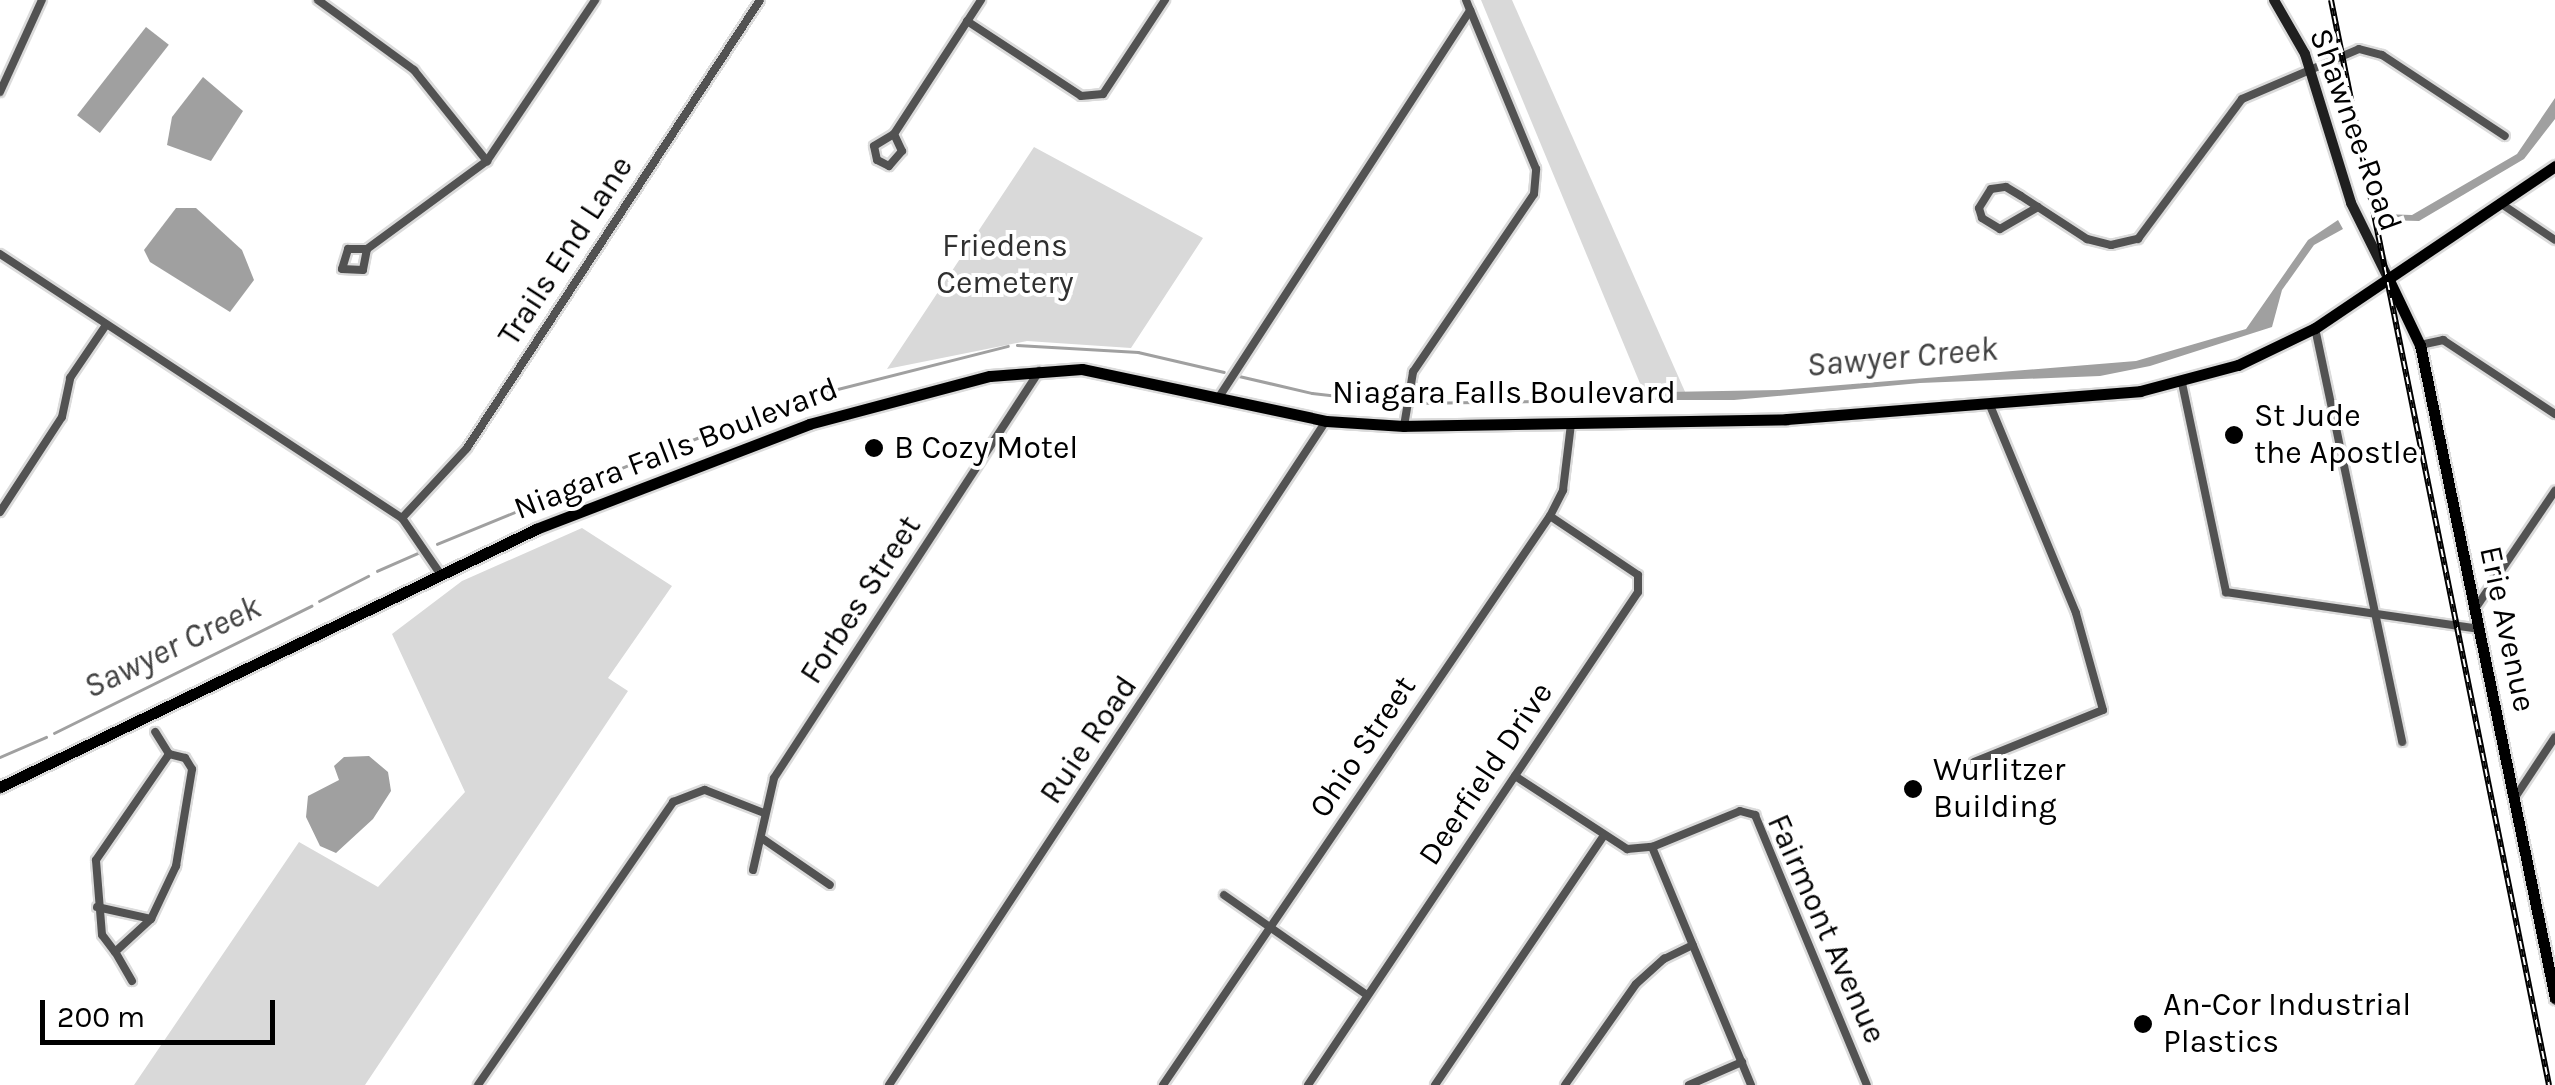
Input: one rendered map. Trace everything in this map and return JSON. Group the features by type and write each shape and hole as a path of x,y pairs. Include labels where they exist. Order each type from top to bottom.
{"main road":[{"name":"Shawnee Road","path":"2274,0 2310,66 2351,203 2388,278"},
{"name":"Niagara Falls Boulevard","path":"0,787 439,572 809,424 990,376 1040,370 1126,375 1326,421 1404,426 1786,419 1990,404 2182,383 2315,328 2497,201 2555,166"},
{"name":"Erie Avenue","path":"2388,278 2420,345 2554,989"}],"street":[{"path":"0,92 42,0"},
{"path":"318,0 414,70 488,161"},
{"path":"367,249 488,161 594,0"},
{"name":"Trails End Lane","path":"402,518 467,448 760,0"},
{"path":"894,134 981,0"},
{"path":"967,21 1081,96 1103,94 1165,0"},
{"path":"1219,397 1468,5"},
{"path":"1404,426 1412,372 1534,194 1536,170 1468,5"},
{"path":"2038,207 2000,229 1982,218 1979,208 1991,189 2006,187 2100,244 2138,239 2242,99 2310,66 2373,50 2505,136"},
{"path":"2497,201 2555,240"},
{"path":"0,254 402,518 439,572"},
{"path":"0,512 62,417 70,378 106,324"},
{"path":"2315,328 2402,742"},
{"path":"2420,345 2443,340 2555,414"},
{"name":"Forbes Street","path":"753,870 774,778 1040,370"},
{"path":"2182,383 2226,592 2479,629"},
{"path":"1974,762 2103,710 2076,613 1990,404"},
{"name":"Ruie Road","path":"890,1085 1326,421"},
{"name":"Ohio Street","path":"1163,1085 1550,516 1563,490 1571,424"},
{"path":"2475,609 2555,490"},
{"name":"Deerfield Drive","path":"1308,1085 1638,592 1638,574 1550,516"},
{"path":"115,952 152,919 176,866 192,769 185,758 168,754 154,732"},
{"path":"2514,799 2555,737"},
{"path":"132,981 102,935 96,860 168,754"},
{"path":"1515,776 1603,837 1627,849 1652,847 1751,1085"},
{"path":"478,1085 673,802 705,790 764,813"},
{"name":"Fairmont Avenue","path":"1652,847 1740,812 1755,815 1867,1085"},
{"path":"1435,1085 1603,837"},
{"path":"763,839 830,885"},
{"path":"1224,895 1367,995"},
{"path":"97,907 152,919"},
{"path":"1565,1085 1636,984 1693,945"},
{"path":"1690,1085 1742,1062"}],"green space":[{"path":"1481,0 1512,0 1686,394 1644,393"},
{"name":"Friedens Cemetery","path":"1034,147 1203,238 1131,348 1027,341 887,369"},
{"path":"582,528 672,586 608,678 628,691 365,1085 134,1085 299,842 378,887 465,792 392,634 462,581"}],"shaded area":[{"path":"146,27 169,45 100,133 77,115"},
{"path":"203,77 243,111 211,161 167,145 172,117"},
{"path":"2555,98 2555,119 2524,159 2419,221 2382,220 2381,214 2412,215 2517,154"},
{"path":"176,208 196,208 242,250 254,280 230,312 150,262 144,250"},
{"path":"2338,220 2343,229 2314,245 2282,290 2272,327 2150,366 2100,376 1920,383 1734,400 1610,400 1609,393 1779,390 2136,361 2246,329 2308,240"},
{"path":"369,756 388,772 391,791 373,819 336,853 320,846 306,817 308,796 339,780 334,766 344,757"}],"waterway":[{"name":"Sawyer Creek","path":"1017,345 1138,352 1224,372"},
{"name":"Sawyer Creek","path":"806,397 1008,346"},
{"name":"Sawyer Creek","path":"1239,376 1312,393 1400,403"},
{"name":"Sawyer Creek","path":"1413,403 1610,400"},
{"name":"Sawyer Creek","path":"650,456 794,401"},
{"name":"Sawyer Creek","path":"532,505 638,461"},
{"name":"Sawyer Creek","path":"437,544 520,510"},
{"name":"Sawyer Creek","path":"377,571 418,553"},
{"name":"Sawyer Creek","path":"319,601 368,576"},
{"name":"Sawyer Creek","path":"54,733 311,606"},
{"name":"Sawyer Creek","path":"0,757 46,737"}],"railway":[{"path":"2331,0 2549,1085"}],"place":[{"name":"St Jude the Apostle","path":"2234,435"},
{"name":"B Cozy Motel","path":"874,448"},
{"name":"Wurlitzer Building","path":"1913,789"},
{"name":"An-Cor Industrial Plastics","path":"2143,1024"}]}
